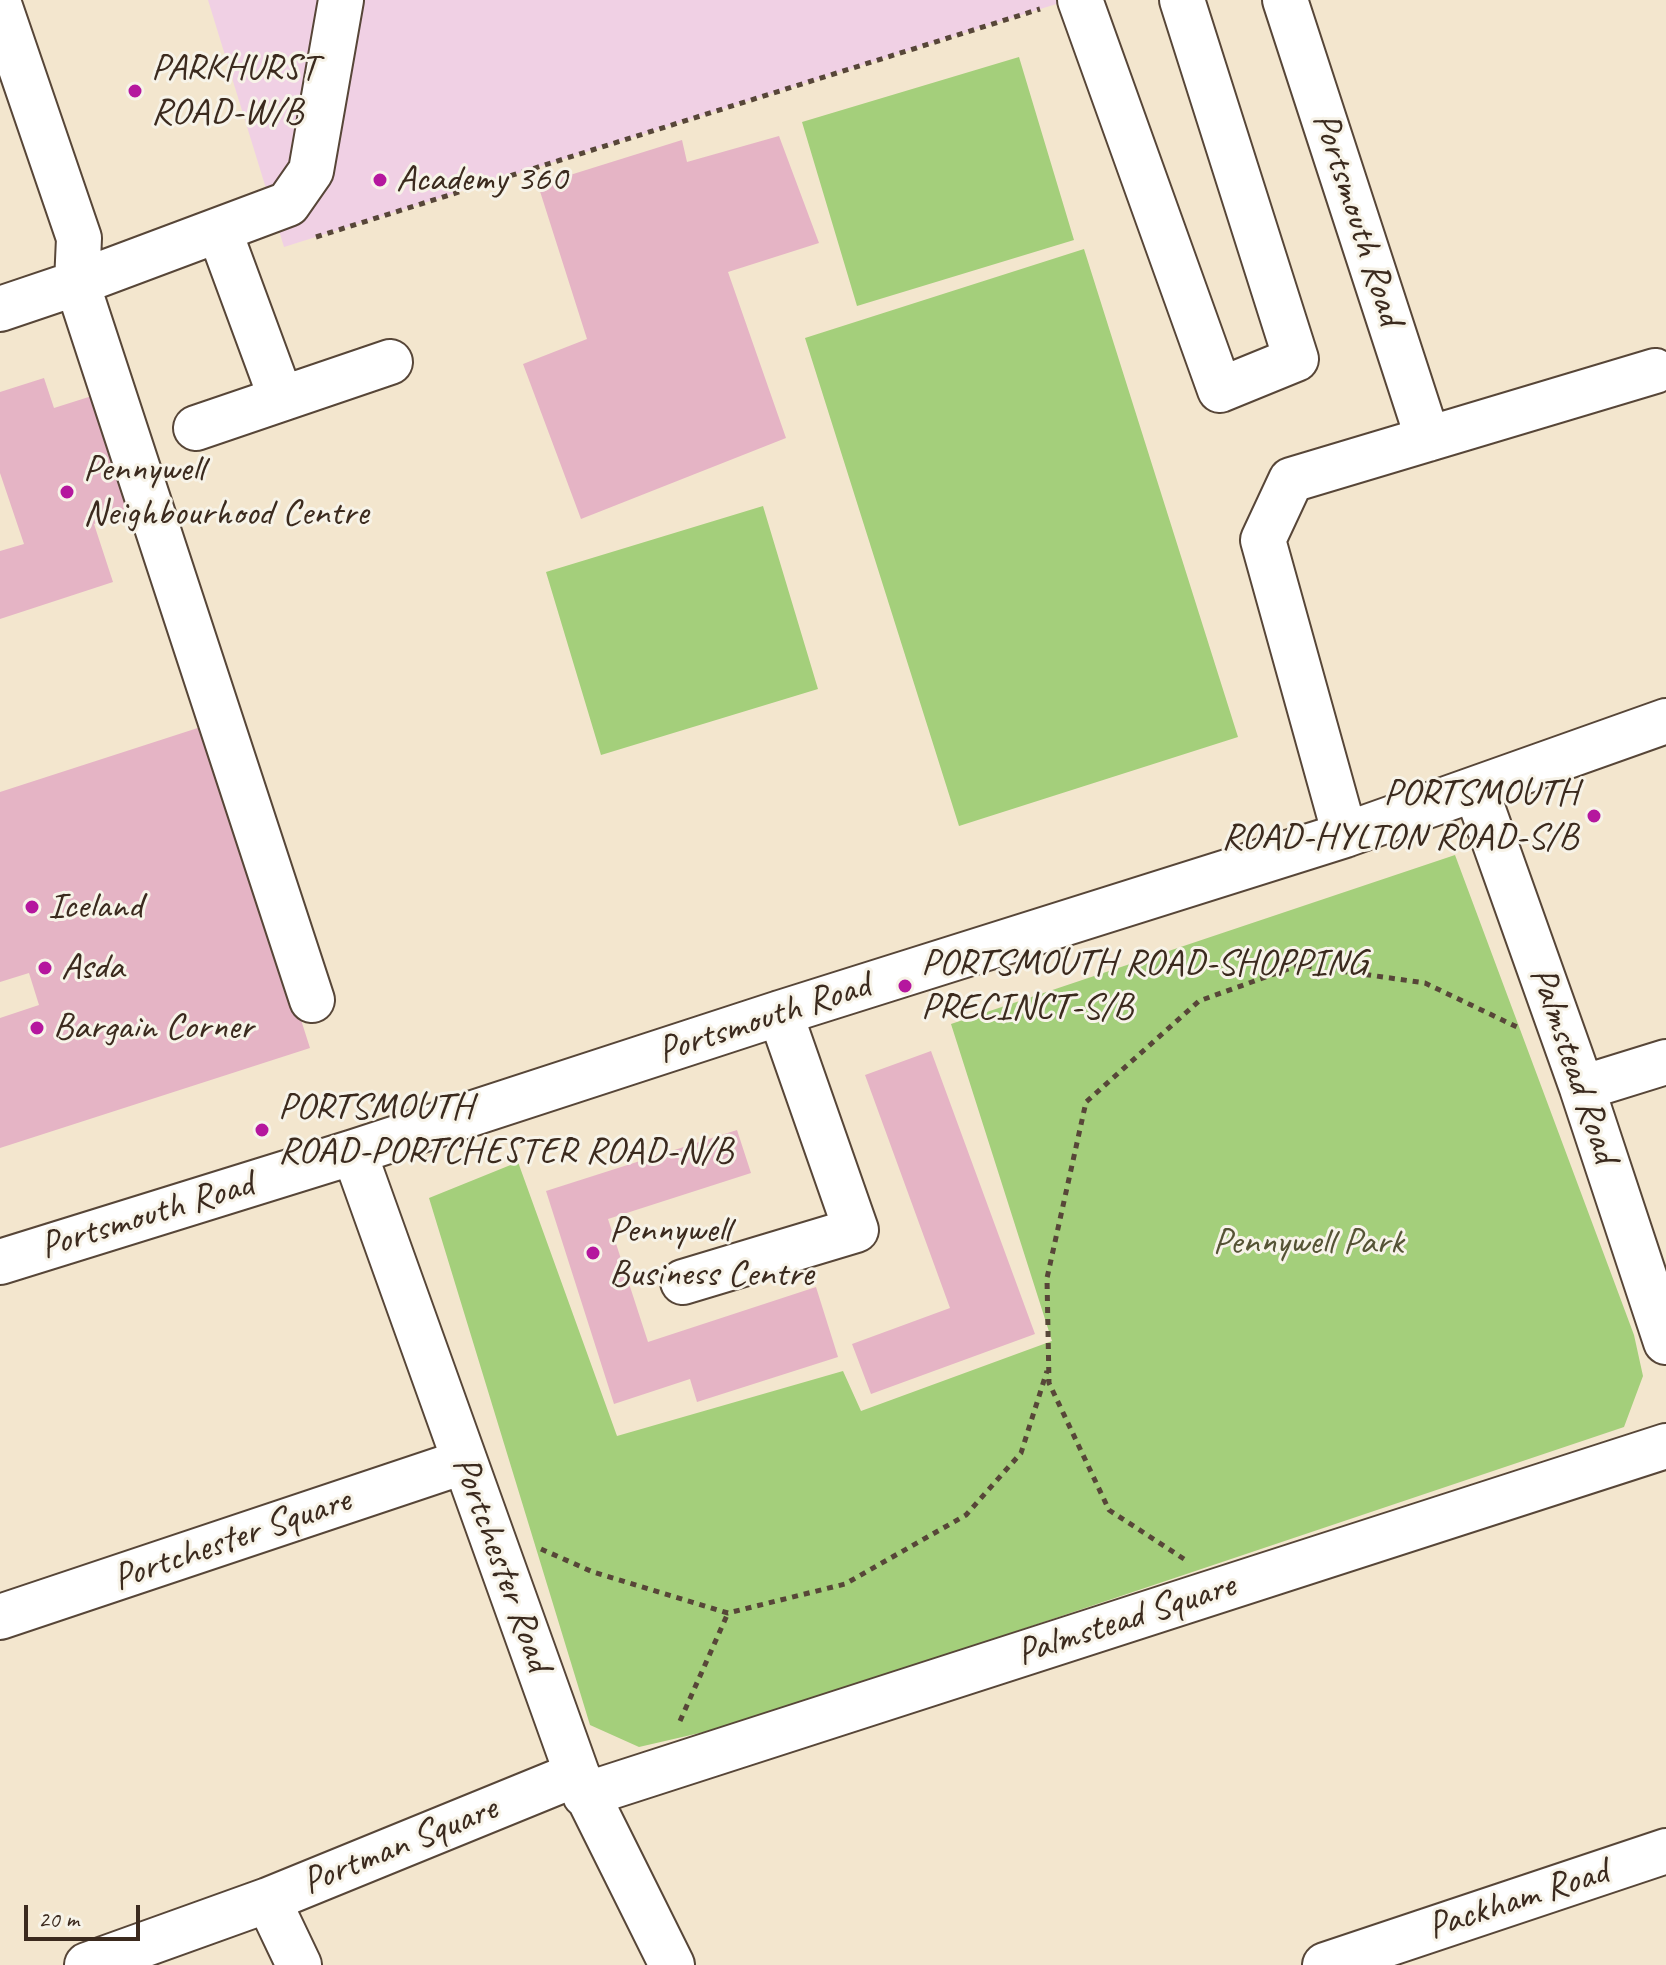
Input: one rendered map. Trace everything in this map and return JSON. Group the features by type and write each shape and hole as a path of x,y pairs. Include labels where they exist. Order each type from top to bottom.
{"street":[{"path":"0,309 288,204 311,171 341,0"},
{"path":"1067,2 1220,390 1296,359 1182,0"},
{"name":"Portsmouth Road","path":"1285,0 1428,439"},
{"path":"0,7 79,238 77,283 312,1000"},
{"path":"219,230 281,398"},
{"path":"196,428 390,362"},
{"path":"1345,835 1263,540 1291,480 1655,371"},
{"name":"Portsmouth Road","path":"0,1262 1345,835 1666,721"},
{"name":"Palmstead Road","path":"1476,790 1575,1070 1666,1342"},
{"path":"683,1282 856,1230 780,1013"},
{"path":"1575,1070 1666,1062"},
{"name":"Portchester Road","path":"354,1152 581,1784 672,1965"},
{"name":"Palmstead Square","path":"581,1784 658,1771 1666,1446"},
{"name":"Portchester Square","path":"0,1617 463,1462"},
{"name":"Portman Square","path":"87,1965 581,1784"},
{"name":"Packham Road","path":"1325,1965 1666,1851"},
{"path":"268,1900 299,1965"}],"path":[{"path":"314,237 1067,2"},
{"path":"1228,1587 1109,1510 1049,1383 1047,1278 1086,1102 1199,1001 1299,965 1425,983 1575,1070"},
{"path":"486,1523 593,1572 728,1613 845,1584 966,1515 1021,1453 1048,1365"},
{"path":"658,1771 728,1613"}],"shaded area":[{"name":"Academy 360","path":"208,0 1069,0 284,247"}],"green space":[{"path":"1019,57 1074,240 857,306 802,122"},
{"path":"1084,249 1238,737 959,826 805,338"},
{"path":"763,506 818,689 601,755 546,572"},
{"name":"Pennywell Park","path":"1455,855 1634,1335 1643,1376 1624,1427 743,1723 639,1747 590,1725 429,1198 518,1162 617,1436 843,1371 861,1411 1052,1341 951,1024"}],"building":[{"path":"779,136 819,243 728,272 786,438 581,519 523,364 587,339 538,185 682,140 687,162"},
{"name":"Pennywell Neighbourhood Centre","path":"44,378 54,408 95,395 133,511 94,524 113,582 0,619 0,551 24,544 0,473 0,392"},
{"path":"207,725 310,1048 0,1148 0,1018 39,1005 29,973 0,982 0,792"},
{"name":"Pennywell Business Centre","path":"931,1051 1035,1334 871,1394 852,1344 950,1308 865,1075"},
{"name":"Pennywell Business Centre","path":"737,1130 751,1173 608,1219 648,1342 816,1287 838,1357 697,1402 690,1379 614,1404 546,1191"}],"place":[{"name":"PARKHURST ROAD-W/B","path":"135,91"},
{"name":"Academy 360","path":"380,180"},
{"name":"Pennywell Neighbourhood Centre","path":"67,492"},
{"name":"PORTSMOUTH ROAD-HYLTON ROAD-S/B","path":"1594,816"},
{"name":"Iceland","path":"32,907"},
{"name":"Asda","path":"45,968"},
{"name":"PORTSMOUTH ROAD-SHOPPING PRECINCT-S/B","path":"905,986"},
{"name":"Bargain Corner","path":"37,1028"},
{"name":"PORTSMOUTH ROAD-PORTCHESTER ROAD-N/B","path":"262,1130"},
{"name":"Pennywell Business Centre","path":"593,1253"}]}
